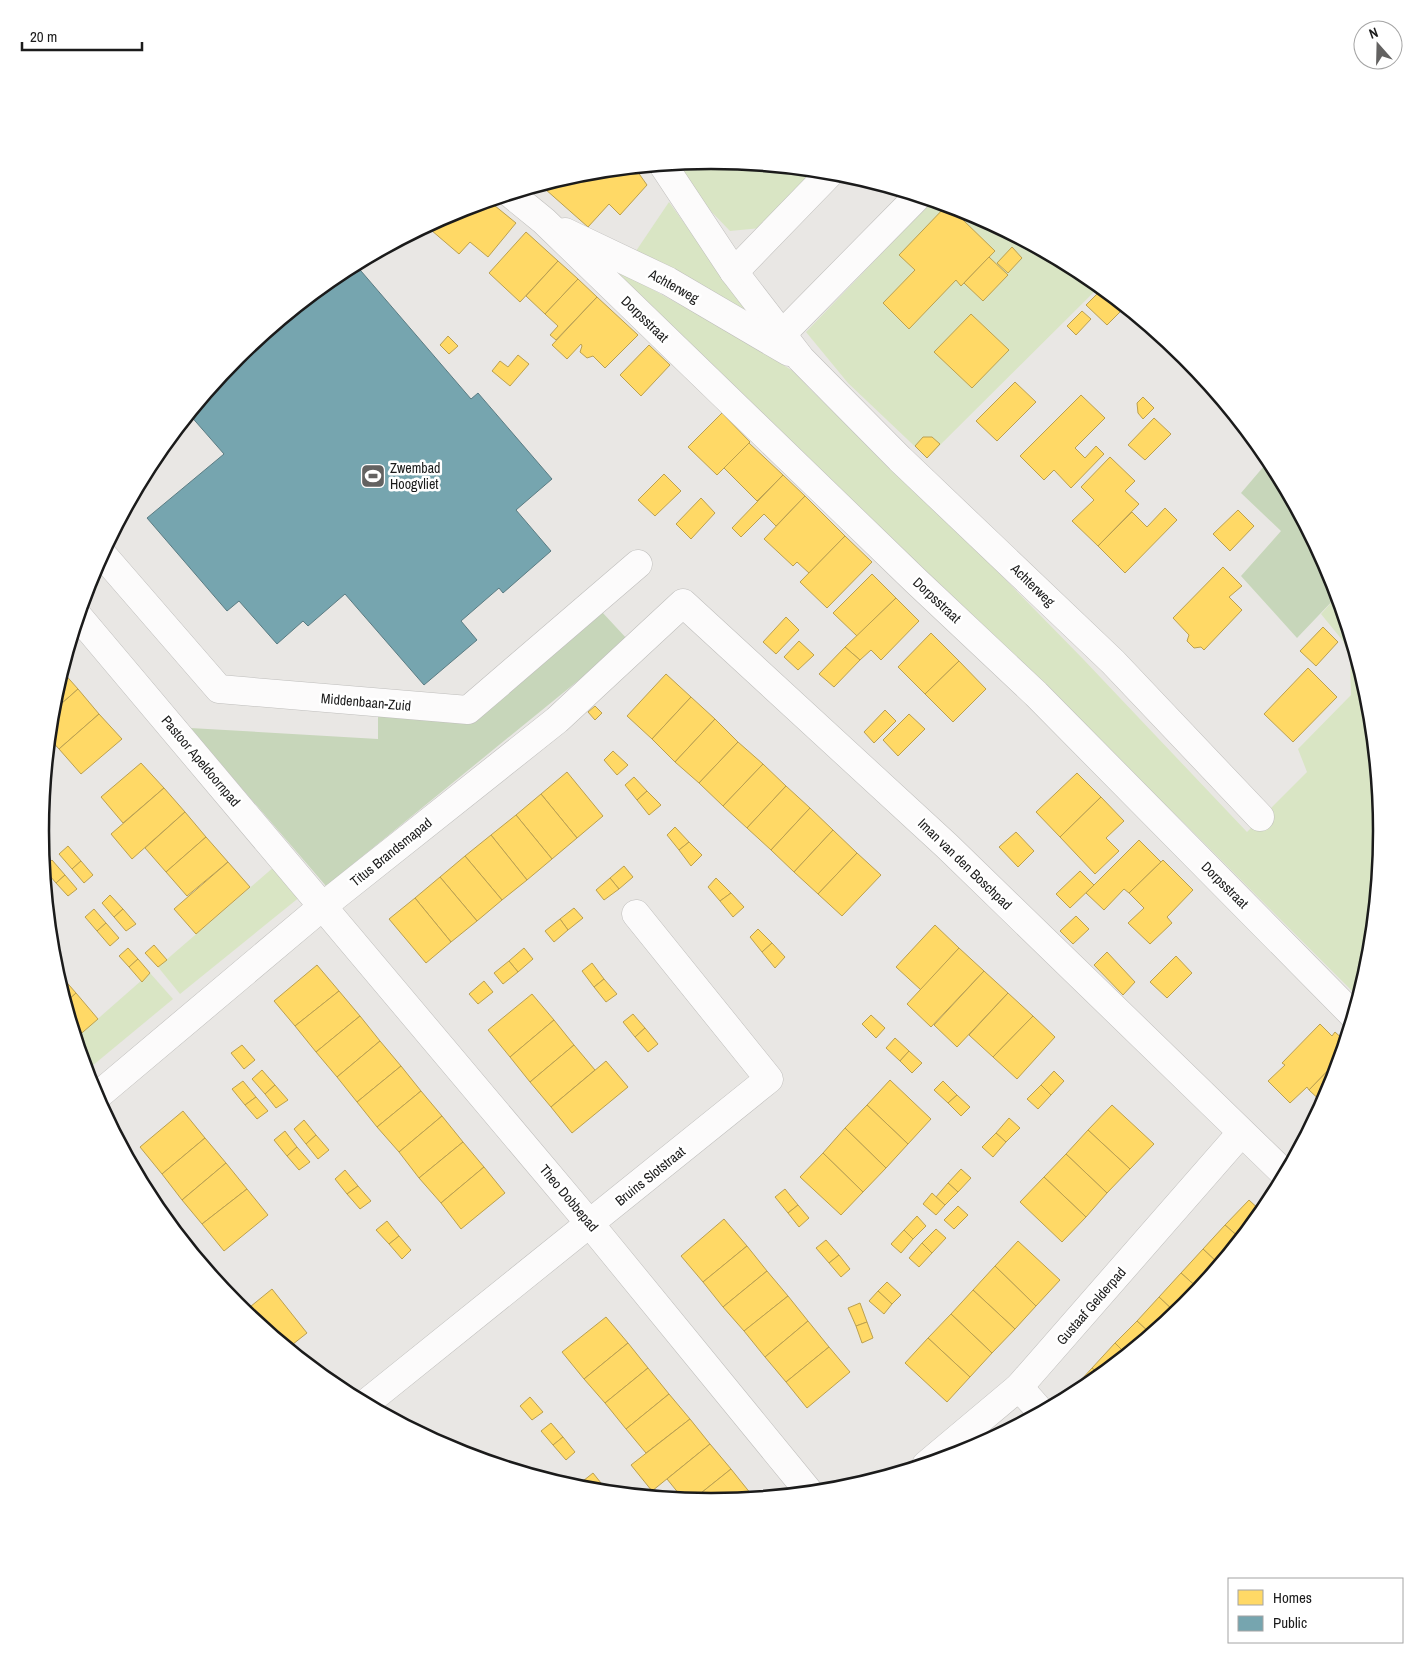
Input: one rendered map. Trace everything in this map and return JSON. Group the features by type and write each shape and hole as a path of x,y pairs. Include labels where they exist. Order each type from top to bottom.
{"street":[{"name":"Achterweg","path":"666,170 734,272 801,359 900,458 1113,662 1260,817"},
{"path":"734,272 825,178"},
{"name":"Dorpsstraat","path":"516,198 544,221 916,581 1036,694 1349,1011"},
{"path":"782,334 914,200"},
{"name":"Achterweg","path":"544,221 668,281 801,359"},
{"name":"Middenbaan-Zuid","path":"107,560 219,689 468,710 638,564"},
{"name":"Titus Brandsmapad","path":"102,1092 323,906 557,720 683,603"},
{"name":"Iman van den Boschpad","path":"683,603 947,846 1281,1170"},
{"name":"Pastoor Apeldoornpad","path":"83,622 323,906"},
{"name":"Theo Dobbepad","path":"323,906 590,1224 806,1488"},
{"name":"Bruins Slotstraat","path":"371,1400 769,1079 636,914"},
{"name":"Gustaaf Gelderpad","path":"940,1453 1019,1387 1241,1133"},
{"path":"1019,1387 1038,1408"}],"green space":[{"path":"681,170 755,170 809,176 761,228 730,231 703,203"},
{"path":"669,202 755,321 634,254"},
{"path":"928,205 1005,237 1080,280 1095,291 927,458 848,383 806,332"},
{"path":"610,266 744,340 796,373 809,388 958,531 1084,660 1247,832 1307,772 1298,749 1351,695 1350,659 1343,641 1321,614 1333,601 1352,660 1362,702 1373,788 1373,875 1369,918 1354,993 1184,823"},
{"path":"1264,465 1306,538 1324,578 1333,601 1297,638 1241,576 1281,531 1241,493"},
{"path":"602,612 628,640 326,886 190,728 378,739 378,716 474,721"},
{"path":"275,866 301,896 180,994 158,967"},
{"path":"150,973 173,999 92,1066 81,1034"}],"building: Homes":[{"path":"638,173 647,185 620,215 609,204 588,227 546,190 582,181"},
{"path":"494,205 516,223 488,257 470,242 459,254 432,231"},
{"path":"942,210 961,218 995,251 961,286 956,280 909,329 883,303 915,270 899,255"},
{"path":"526,232 558,261 520,302 489,273"},
{"path":"1012,247 1022,258 1008,273 997,263"},
{"path":"989,257 1008,275 983,301 964,283"},
{"path":"558,261 578,279 545,314 526,296"},
{"path":"578,279 597,297 556,340 550,335 558,326 545,314"},
{"path":"1098,293 1121,311 1107,325 1086,305"},
{"path":"597,297 638,335 605,368 593,356 587,358 580,352 581,344 567,359 552,345"},
{"path":"1082,311 1091,319 1076,335 1067,326"},
{"path":"971,314 1009,350 972,388 934,352"},
{"path":"448,336 458,346 449,354 440,345"},
{"path":"649,345 670,365 641,396 620,375"},
{"path":"518,355 529,364 510,386 492,371 500,361 508,367"},
{"path":"1015,382 1036,402 997,441 976,421"},
{"path":"1081,395 1105,418 1075,448 1085,458 1096,446 1104,454 1071,488 1054,470 1044,480 1020,456"},
{"path":"1143,397 1154,408 1143,419 1138,413 1137,403"},
{"path":"722,413 750,442 717,475 688,447"},
{"path":"1154,418 1171,434 1145,460 1128,445"},
{"path":"923,437 932,437 940,444 927,458 915,446"},
{"path":"749,443 783,475 757,501 724,468"},
{"path":"1110,457 1135,481 1125,491 1139,504 1098,546 1072,521 1094,500 1081,487"},
{"path":"664,474 681,491 655,516 638,500"},
{"path":"783,475 805,496 776,526 764,514 741,537 732,528"},
{"path":"805,496 845,536 809,573 797,562 793,566 764,539"},
{"path":"701,498 715,513 691,539 676,524"},
{"path":"1165,508 1177,520 1125,573 1098,546 1132,512 1147,527"},
{"path":"1238,510 1254,526 1230,551 1213,534"},
{"path":"845,536 872,562 827,608 800,582"},
{"path":"1223,567 1242,586 1229,597 1242,610 1204,650 1201,647 1194,648 1187,641 1189,635 1173,618"},
{"path":"872,574 896,598 857,636 833,613"},
{"path":"896,598 919,621 881,660 871,650 860,660 845,647"},
{"path":"786,617 799,630 776,654 763,642"},
{"path":"1323,627 1338,642 1316,666 1300,651"},
{"path":"931,633 959,661 925,694 898,667"},
{"path":"799,641 814,655 798,670 784,657"},
{"path":"845,647 860,660 834,687 819,674"},
{"path":"959,661 986,689 953,722 925,694"},
{"path":"1308,668 1337,697 1293,742 1264,714"},
{"path":"666,674 691,697 652,739 627,716"},
{"path":"67,677 78,689 61,704"},
{"path":"78,689 99,714 59,749 54,744 61,704"},
{"path":"691,697 715,719 675,762 652,739"},
{"path":"595,706 602,713 595,720 588,712"},
{"path":"885,710 896,721 874,743 864,732"},
{"path":"99,714 122,739 81,774 59,749"},
{"path":"909,714 925,729 898,756 883,740"},
{"path":"715,719 738,742 699,783 675,762"},
{"path":"738,742 763,764 723,806 699,783"},
{"path":"613,751 628,765 617,775 604,760"},
{"path":"141,763 164,788 123,823 101,797"},
{"path":"763,764 786,786 747,828 723,806"},
{"path":"567,772 603,816 577,838 541,794"},
{"path":"1077,773 1101,797 1060,837 1036,812"},
{"path":"634,777 647,791 637,800 625,785"},
{"path":"786,786 810,808 771,850 747,828"},
{"path":"164,788 185,812 132,859 111,834"},
{"path":"647,791 661,805 649,815 637,800"},
{"path":"541,794 577,838 552,859 516,815"},
{"path":"1101,797 1124,821 1106,838 1119,851 1095,874 1060,837"},
{"path":"810,808 833,830 794,872 771,850"},
{"path":"185,812 206,837 166,872 145,848"},
{"path":"516,815 552,859 527,880 491,835"},
{"path":"675,827 689,842 679,850 667,835"},
{"path":"833,830 857,853 818,894 794,872"},
{"path":"1016,832 1034,851 1018,867 999,847"},
{"path":"491,835 527,880 502,900 465,856"},
{"path":"206,837 228,862 187,896 166,872"},
{"path":"1139,840 1161,862 1129,893 1124,889 1104,910 1086,893"},
{"path":"689,842 702,855 691,866 679,850"},
{"path":"68,846 81,861 72,869 59,854"},
{"path":"857,853 881,875 842,916 818,894"},
{"path":"465,856 502,900 477,921 440,877"},
{"path":"52,860 65,875 56,883 50,876 50,862"},
{"path":"1163,860 1193,890 1167,917 1172,923 1150,944 1128,923 1144,908 1129,893"},
{"path":"81,861 93,875 84,883 72,869"},
{"path":"228,862 250,887 196,934 174,909"},
{"path":"624,866 633,877 619,889 610,878"},
{"path":"1080,871 1094,885 1070,908 1056,894"},
{"path":"65,875 77,889 68,896 56,883"},
{"path":"440,877 477,921 451,942 415,898"},
{"path":"610,878 619,889 604,900 596,890"},
{"path":"716,878 731,893 720,901 708,887"},
{"path":"731,893 744,907 733,917 720,901"},
{"path":"110,895 123,909 114,917 102,903"},
{"path":"415,898 451,942 426,963 389,919"},
{"path":"574,908 583,918 568,930 560,919"},
{"path":"94,909 106,923 97,931 85,917"},
{"path":"123,909 136,924 126,931 114,917"},
{"path":"1076,916 1089,929 1073,944 1060,931"},
{"path":"560,919 568,930 554,942 545,931"},
{"path":"106,923 119,938 110,946 97,931"},
{"path":"935,925 959,948 921,990 896,967"},
{"path":"758,929 772,943 762,952 750,937"},
{"path":"772,943 785,957 775,968 762,952"},
{"path":"154,945 167,960 158,967 145,953"},
{"path":"128,948 138,959 129,967 119,956"},
{"path":"524,948 533,959 518,972 509,961"},
{"path":"959,948 984,971 931,1027 907,1004"},
{"path":"1107,952 1135,982 1123,995 1094,965"},
{"path":"1176,956 1192,973 1167,998 1150,982"},
{"path":"138,959 150,973 142,982 129,967"},
{"path":"509,961 518,972 503,984 494,973"},
{"path":"592,963 604,979 594,987 582,971"},
{"path":"317,965 339,991 295,1026 274,1001"},
{"path":"984,971 1008,993 957,1047 934,1025"},
{"path":"604,979 617,994 606,1002 594,987"},
{"path":"66,981 76,993 70,999"},
{"path":"484,981 493,992 478,1004 469,994"},
{"path":"339,991 360,1016 316,1052 295,1026"},
{"path":"76,993 98,1019 81,1034 71,1003 70,999"},
{"path":"1008,993 1033,1016 993,1057 969,1035"},
{"path":"532,994 554,1020 510,1057 488,1030"},
{"path":"633,1014 645,1028 635,1037 623,1022"},
{"path":"871,1015 885,1028 876,1038 862,1024"},
{"path":"360,1016 380,1041 337,1077 316,1052"},
{"path":"1033,1016 1055,1037 1017,1079 993,1057"},
{"path":"554,1020 574,1045 530,1082 510,1057"},
{"path":"1320,1024 1332,1036 1335,1032 1341,1038 1330,1068 1309,1090 1307,1087 1290,1103 1268,1081 1285,1065 1282,1063"},
{"path":"645,1028 658,1044 648,1052 635,1037"},
{"path":"895,1038 909,1051 900,1061 886,1048"},
{"path":"380,1041 401,1066 357,1102 337,1077"},
{"path":"242,1045 255,1060 244,1069 231,1053"},
{"path":"574,1045 595,1070 551,1107 530,1082"},
{"path":"909,1051 922,1063 912,1073 900,1061"},
{"path":"606,1061 628,1087 572,1133 551,1107"},
{"path":"401,1066 421,1091 377,1127 357,1102"},
{"path":"1330,1068 1318,1098 1309,1090"},
{"path":"262,1070 275,1085 265,1094 252,1079"},
{"path":"1054,1071 1064,1081 1051,1095 1041,1085"},
{"path":"890,1080 931,1119 908,1144 867,1105"},
{"path":"243,1081 256,1097 245,1105 232,1089"},
{"path":"943,1081 957,1095 948,1103 934,1090"},
{"path":"275,1085 288,1100 276,1108 265,1094"},
{"path":"1041,1085 1051,1095 1038,1109 1027,1099"},
{"path":"421,1091 442,1116 399,1152 377,1127"},
{"path":"957,1095 970,1107 961,1116 948,1103"},
{"path":"256,1097 268,1111 257,1119 245,1105"},
{"path":"867,1105 908,1144 886,1168 845,1128"},
{"path":"1112,1105 1154,1144 1130,1169 1088,1130"},
{"path":"183,1111 205,1138 162,1174 140,1147"},
{"path":"442,1116 463,1142 419,1178 399,1152"},
{"path":"1009,1118 1020,1128 1006,1142 996,1133"},
{"path":"304,1120 316,1135 306,1144 294,1129"},
{"path":"845,1128 886,1168 863,1192 823,1153"},
{"path":"1088,1130 1130,1169 1107,1193 1066,1154"},
{"path":"285,1131 297,1147 287,1156 274,1140"},
{"path":"996,1133 1006,1142 993,1157 982,1147"},
{"path":"316,1135 329,1150 318,1159 306,1144"},
{"path":"205,1138 226,1163 182,1200 162,1174"},
{"path":"463,1142 484,1167 441,1203 419,1178"},
{"path":"297,1147 310,1162 299,1170 287,1156"},
{"path":"823,1153 863,1192 841,1215 800,1177"},
{"path":"1066,1154 1107,1193 1086,1217 1044,1177"},
{"path":"226,1163 247,1189 202,1224 182,1200"},
{"path":"484,1167 505,1193 461,1229 441,1203"},
{"path":"961,1169 971,1178 958,1192 948,1183"},
{"path":"345,1170 358,1186 347,1194 335,1179"},
{"path":"1044,1177 1086,1217 1062,1242 1020,1202"},
{"path":"948,1183 958,1192 945,1205 936,1197"},
{"path":"358,1186 371,1201 360,1209 347,1194"},
{"path":"247,1189 268,1215 224,1251 202,1224"},
{"path":"785,1189 798,1205 788,1213 775,1197"},
{"path":"932,1193 945,1205 936,1215 923,1204"},
{"path":"1249,1200 1257,1208 1237,1235 1225,1225"},
{"path":"798,1205 809,1218 799,1227 788,1213"},
{"path":"958,1206 968,1215 954,1229 944,1220"},
{"path":"917,1216 926,1226 913,1239 904,1230"},
{"path":"724,1219 747,1246 703,1282 681,1256"},
{"path":"387,1221 399,1236 389,1244 376,1230"},
{"path":"1225,1225 1237,1235 1216,1261 1203,1249"},
{"path":"936,1229 946,1238 932,1253 922,1243"},
{"path":"904,1230 913,1239 901,1253 891,1244"},
{"path":"399,1236 411,1250 402,1259 389,1244"},
{"path":"826,1240 839,1255 829,1263 816,1248"},
{"path":"1018,1241 1060,1280 1036,1306 995,1266"},
{"path":"922,1243 932,1253 919,1267 909,1258"},
{"path":"747,1246 767,1271 723,1307 703,1282"},
{"path":"1203,1249 1216,1261 1194,1285 1181,1273"},
{"path":"839,1255 850,1269 841,1277 829,1263"},
{"path":"995,1266 1036,1306 1015,1329 973,1290"},
{"path":"767,1271 788,1296 744,1331 723,1307"},
{"path":"1181,1273 1194,1285 1171,1308 1159,1297"},
{"path":"887,1282 901,1295 892,1304 878,1291"},
{"path":"272,1289 307,1333 293,1344 250,1307"},
{"path":"973,1290 1015,1329 992,1353 951,1314"},
{"path":"878,1291 892,1304 884,1314 869,1301"},
{"path":"788,1296 808,1321 765,1357 744,1331"},
{"path":"1159,1297 1171,1308 1147,1331 1137,1321"},
{"path":"860,1303 867,1322 856,1326 848,1308"},
{"path":"951,1314 992,1353 970,1377 928,1338"},
{"path":"606,1317 628,1343 584,1379 562,1352"},
{"path":"808,1321 829,1347 786,1382 765,1357"},
{"path":"1137,1321 1147,1331 1123,1351 1115,1343"},
{"path":"867,1322 873,1338 862,1343 856,1326"},
{"path":"928,1338 970,1377 947,1402 905,1363"},
{"path":"628,1343 648,1368 605,1403 584,1379"},
{"path":"1115,1343 1123,1351 1096,1371 1092,1368"},
{"path":"829,1347 850,1372 807,1408 786,1382"},
{"path":"648,1368 669,1394 626,1429 605,1403"},
{"path":"1092,1368 1096,1371 1080,1383 1076,1385"},
{"path":"669,1394 690,1419 646,1453 626,1429"},
{"path":"530,1397 543,1412 532,1420 520,1406"},
{"path":"690,1419 710,1444 652,1491 631,1465"},
{"path":"551,1423 563,1437 553,1445 541,1431"},
{"path":"563,1437 575,1452 566,1460 553,1445"},
{"path":"710,1444 731,1469 700,1494 679,1493 667,1479"},
{"path":"731,1469 750,1493 712,1494 700,1494"},
{"path":"593,1473 603,1485 584,1482 583,1481"}],"building: Public":[{"name":"Zwembad Hoogvliet","path":"360,270 471,399 478,393 552,479 516,510 551,551 503,593 499,588 461,621 477,640 424,685 345,594 308,626 303,621 277,644 239,601 227,611 147,518 224,454 193,419 243,363 275,333 343,280"}],"place":[{"name":"Zwembad Hoogvliet","path":"373,476"}]}
